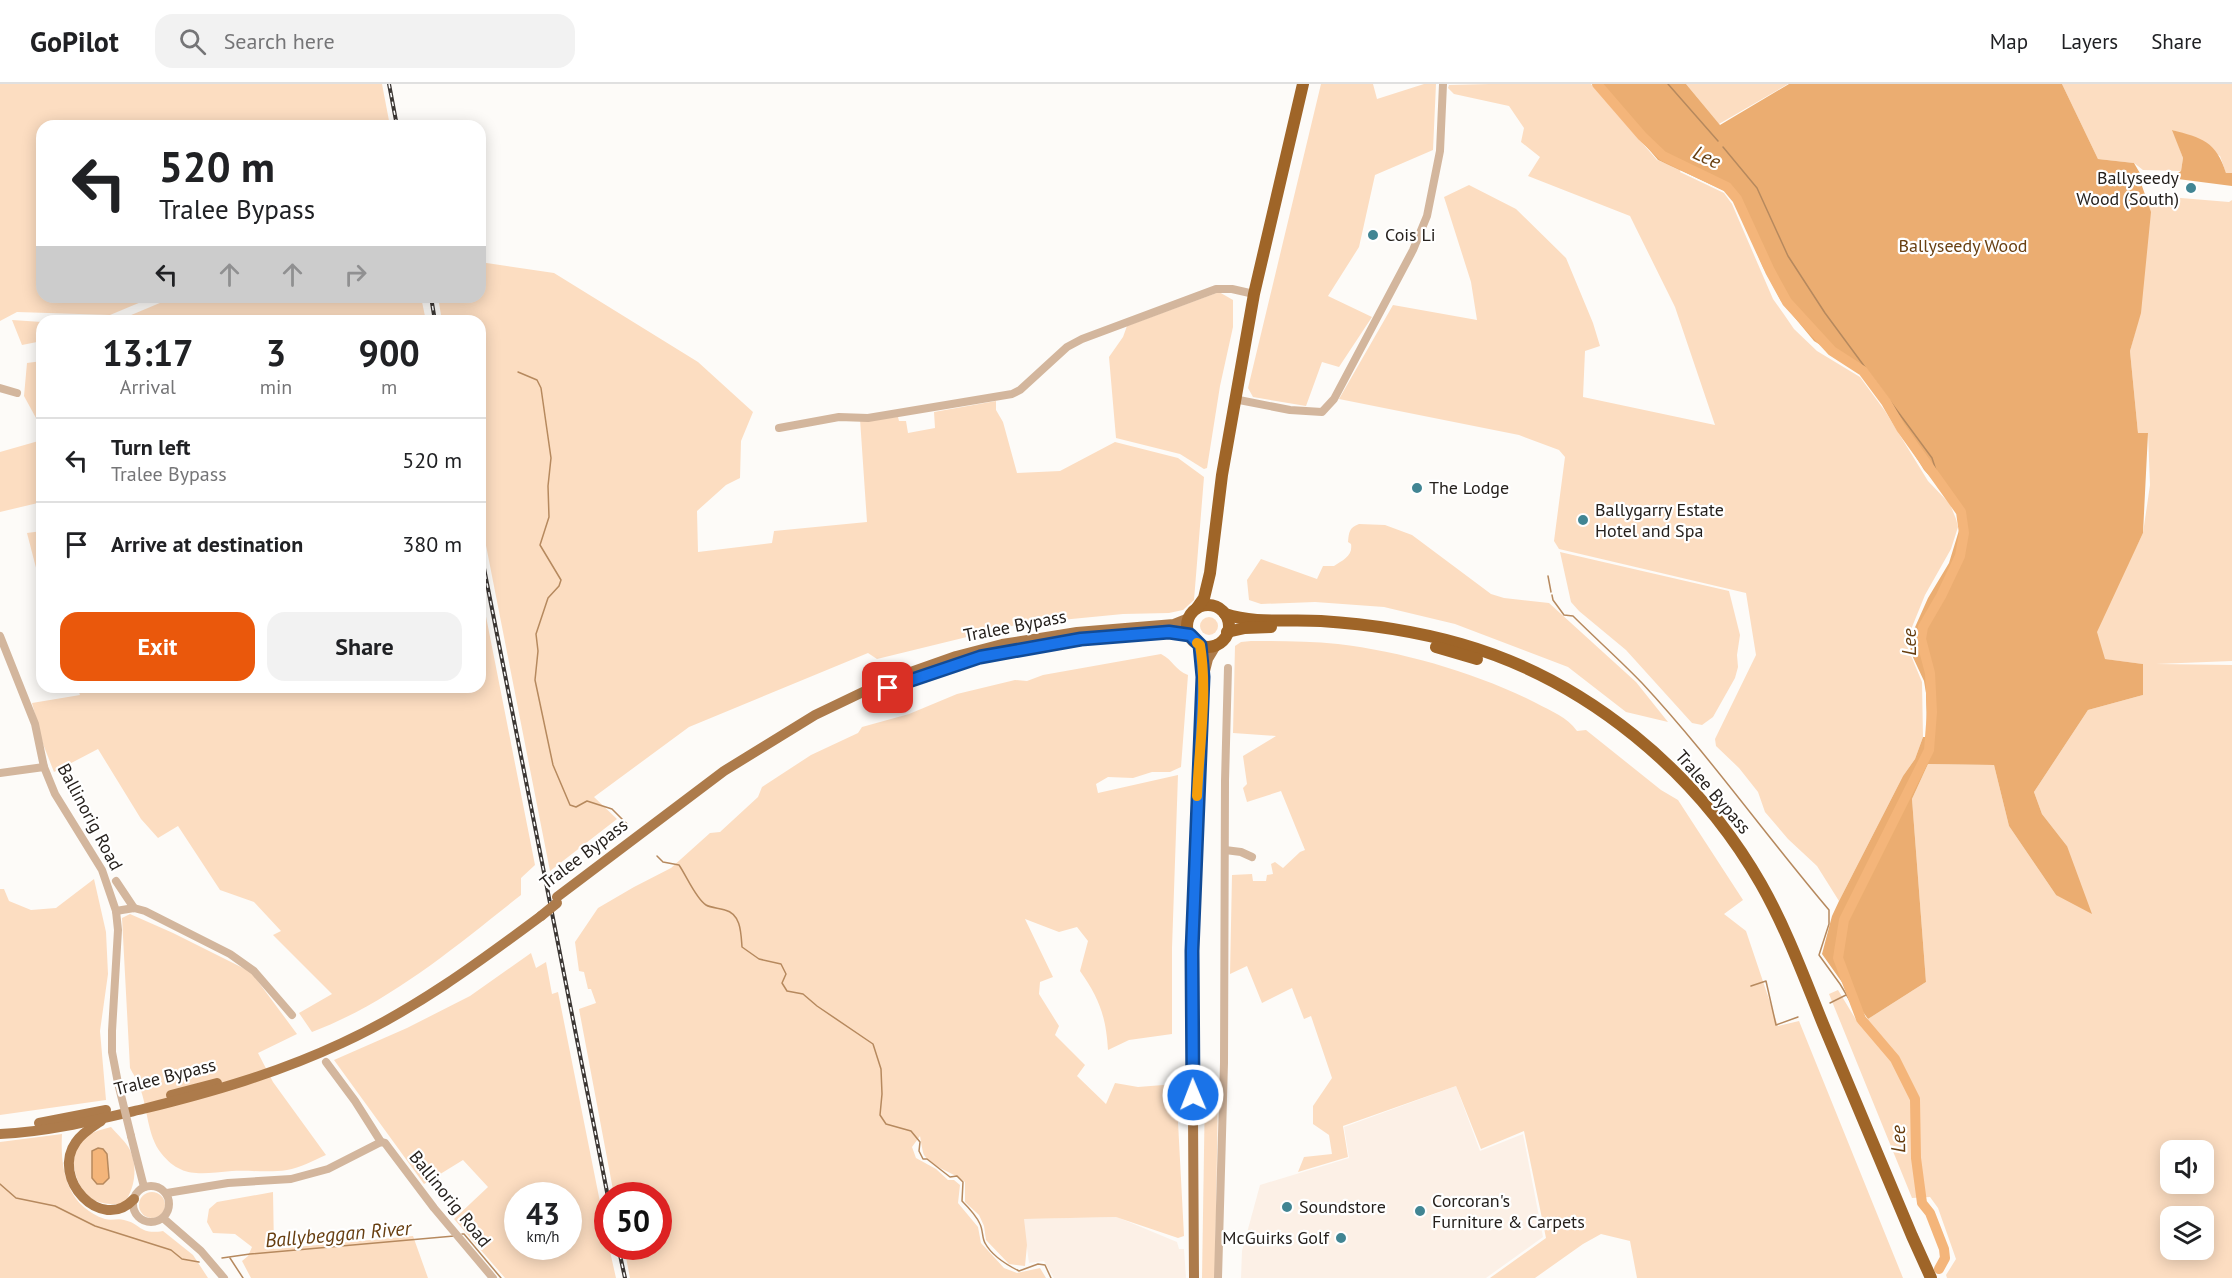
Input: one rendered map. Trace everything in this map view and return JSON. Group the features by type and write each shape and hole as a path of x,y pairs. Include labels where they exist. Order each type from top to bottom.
{"highway":[{"path":"1210,573 1221,610 1228,623 1225,638 1217,644 1207,646 1200,645 1190,635 1188,629 1193,613 1203,598 1210,573 1234,399 1254,294 1303,84"},
{"path":"1193,613 1206,605 1221,610"},
{"name":"Tralee Bypass","path":"1221,610 1243,619 1349,623 1403,630 1463,645 1559,685 1620,724 1677,774 1712,812 1737,846 1776,912 1926,1274"},
{"name":"Tralee Bypass","path":"1227,632 1245,628 1282,627 1348,630 1400,637 1464,654 1554,691 1616,731 1645,754 1677,784 1707,818 1760,898 1926,1274"}],"main road":[{"name":"Tralee Bypass","path":"0,1134 59,1128 135,1111 236,1084 297,1063 344,1043 428,996 488,956 723,771 815,715 888,680 956,656 1002,644 1077,632 1174,624 1193,613"},
{"name":"Tralee Bypass","path":"557,900 724,779 814,723 888,688 980,657 1030,647 1081,639 1150,633 1169,632 1190,635"},
{"path":"1203,677 1208,659 1217,644"},
{"path":"1194,1278 1192,951 1203,677 1200,645"},
{"name":"Tralee Bypass","path":"0,1127 58,1120 160,1098 229,1080 299,1054 379,1017 460,968 541,913"},
{"path":"106,1118 74,1144 69,1166 71,1177 76,1191 93,1205 115,1210 126,1207 134,1198"}],"street":[{"path":"1234,399 1302,412 1322,412 1334,399 1408,261 1427,216 1440,151 1443,84"},
{"path":"779,428 839,417 868,418 1012,394 1020,390 1066,346 1082,339 1216,289 1232,289 1254,294"},
{"path":"0,388 17,393"},
{"name":"Ballinorig Road","path":"0,636 35,724 44,767 55,794 102,870 116,911 118,930 112,1052 144,1186"},
{"path":"1218,1278 1224,1063 1228,668"},
{"path":"0,773 44,767"},
{"path":"1225,850 1241,852 1252,857"},
{"path":"116,881 134,908"},
{"path":"116,911 134,908 145,911 238,960 254,971 292,1015"},
{"name":"Ballinorig Road","path":"326,1062 355,1101 381,1142 385,1143 434,1208 493,1278"},
{"path":"167,1193 228,1183 291,1179 328,1168 381,1142"},
{"path":"144,1186 159,1187 167,1193 170,1204 164,1218 153,1222 141,1219 134,1210 134,1198 144,1186"},
{"path":"164,1218 201,1251 224,1278"}],"shaded area":[{"path":"0,84 382,84 389,120 36,120 36,303 139,303 110,315 17,312 0,321"},
{"path":"1321,84 1373,84 1377,99 1424,84 1436,84 1433,150 1375,175 1359,247 1328,296 1372,317 1339,367 1322,362 1306,406 1253,397 1248,388"},
{"path":"1591,84 1657,160 1681,169 1680,172 1724,193 1732,204 1773,299 1794,329 1817,351 1860,377 1885,411 1928,481 1950,504 1958,527 1951,549 1925,595 1910,632 1907,646 1922,682 1923,737 1915,759 1903,776 1839,901 1817,866 1788,839 1765,812 1758,792 1739,768 1716,746 1715,739 1756,655 1746,593 1559,549 1554,541 1565,457 1559,450 1519,435 1339,399 1393,305 1477,320 1471,282 1444,197 1469,185 1516,209 1566,258 1600,346 1585,351 1583,397 1715,425 1675,307 1630,216 1528,176 1540,157 1521,142 1524,128 1509,106 1454,94 1448,88 1449,85"},
{"path":"1686,84 1788,84 1719,124"},
{"path":"2062,84 2232,84 2232,173 2226,173 2220,156 2173,130 2183,158 2181,171 2143,170 2134,163 2098,159"},
{"path":"2145,195 2229,202 2232,200 2232,661 2156,664 2232,665 2232,1278 1947,1278 1946,1275 1956,1259 1938,1208 1930,1197 1912,1198 1829,994 1838,990 1858,1023 1926,982 1912,799 1928,764 1994,765 2009,826 2056,895 2067,846 2042,814 2034,792 2088,710 2143,695 2143,664 2104,659 2095,631 2143,533 2150,485 2148,434 2138,433 2130,351 2140,313"},
{"path":"486,263 554,273 698,362 753,412 741,441 740,478 726,485 697,511 698,552 772,543 774,531 867,522 860,419 898,417 899,421 906,421 908,433 935,428 934,412 996,401 996,410 1003,422 1017,473 1060,471 1115,442 1178,458 1204,477 1194,600 1183,610 1169,613 1123,614 1020,624 877,659 868,653 689,727 594,797 617,819 550,871 486,546 486,315 441,315 439,303 486,303"},
{"path":"1219,292 1233,300 1233,327 1220,386 1207,468 1204,469 1180,454 1116,438 1109,357 1123,337 1127,326"},
{"path":"160,303 422,303 425,315 131,315"},
{"path":"12,320 36,322 36,342 22,345"},
{"path":"36,362 36,418 24,396 27,363"},
{"path":"36,442 36,503 0,512 0,452"},
{"path":"1359,524 1385,525 1412,535 1491,594 1504,598 1549,603 1636,682 1668,722 1626,712 1568,667 1455,624 1384,607 1315,602 1261,604 1249,600 1247,580 1261,559 1317,579 1323,566 1334,566 1349,555 1351,544 1348,542 1349,533"},
{"path":"36,532 36,568 27,533"},
{"path":"1560,552 1729,591 1740,635 1738,667 1735,678 1713,717 1702,725 1692,723 1626,650 1579,611 1571,602"},
{"path":"486,616 535,865 521,878 521,895 447,953 369,1005 312,1032 299,1013 332,994 273,935 281,931 254,902 220,890 178,826 158,838 141,819 98,749 54,772 43,744 32,703 80,695 79,693 486,693"},
{"path":"1205,617 1213,617 1218,622 1216,633 1205,635 1200,630 1200,622"},
{"path":"1241,642 1338,644 1388,652 1465,673 1513,692 1553,712 1564,718 1577,731 1586,730 1661,790 1678,800 1743,900 1724,914 1746,931 1778,1026 1799,1021 1903,1278 1637,1278 1630,1241 1601,1234 1535,1278 1490,1278 1546,1238 1524,1131 1481,1149 1456,1086 1343,1126 1348,1157 1298,1172 1304,1157 1332,1154 1329,1135 1313,1124 1313,1106 1332,1078 1311,1016 1304,1019 1292,988 1262,1003 1247,966 1230,974 1232,875 1252,874 1253,881 1266,881 1267,875 1273,874 1271,864 1275,862 1283,868 1305,850 1281,791 1247,802 1243,788 1247,784 1243,756 1276,736 1233,733 1235,646"},
{"path":"1161,654 1188,675 1181,767 1170,772 1152,772 1133,778 1108,777 1096,784 1098,793 1178,775 1172,948 1172,1034 1129,1040 1108,1050 1100,1008 1080,971 1088,941 1077,927 1059,932 1025,919 1053,977 1040,982 1039,994 1059,1026 1055,1035 1085,1065 1077,1076 1106,1104 1115,1083 1138,1087 1176,1084 1184,1236 1178,1238 1116,1217 1024,1219 1027,1245 1025,1266 1009,1264 986,1240 984,1226 979,1215 965,1202 965,1182 938,1167 924,1155 920,1136 912,1147 916,1158 936,1169 948,1180 954,1180 960,1185 958,1203 978,1227 981,1243 1004,1268 1017,1273 1040,1268 1046,1278 630,1278 627,1260 672,1260 672,1182 612,1182 579,1009 596,1003 591,989 588,989 584,972 579,971 575,942 598,908 671,868 710,833 720,832 758,797 762,787 811,755 858,733 862,727 909,714 957,694 1015,680 1027,681 1043,675"},
{"path":"94,879 106,932 108,974 100,1031 106,1100 0,1115 0,889 4,889 9,901 31,910 56,908"},
{"path":"130,914 251,972 297,1034 258,1053 273,1082 326,1155 287,1170 194,1173 177,1167 161,1153 150,1130 139,1085 130,1068 122,918"},
{"path":"531,953 536,968 546,962 552,994 558,992 596,1182 594,1182 594,1260 612,1260 616,1278 505,1278 454,1219 488,1187 463,1160 424,1184 334,1060 407,1028 470,996"},
{"path":"1456,1086 1480,1151 1523,1134 1543,1237 1486,1278 1241,1278 1242,1251 1260,1185 1349,1158 1344,1127"},
{"path":"1205,1088 1218,1089 1215,1278 1202,1278"},
{"path":"111,1127 128,1147 134,1164 133,1185 124,1204 103,1203 90,1197 80,1184 74,1168 76,1151 82,1140 94,1132"},
{"path":"62,1134 63,1161 68,1185 82,1205 105,1219 124,1220 149,1232 163,1231 193,1255 208,1278 0,1278 0,1142"},
{"path":"98,1148 103,1149 107,1154 109,1178 103,1184 97,1184 92,1178 92,1151"},
{"path":"152,1192 161,1196 165,1205 161,1214 152,1218 143,1214 139,1205 143,1196"},
{"path":"273,1192 274,1249 413,1236 428,1278 251,1278 242,1261 248,1256 252,1247 235,1234 213,1233 207,1222 209,1209 217,1202"},
{"path":"1117,1217 1177,1242 1179,1249 1184,1249 1186,1278 1054,1278 1044,1261 1029,1263 1023,1219"}],"green space":[{"name":"Ballyseedy Wood","path":"1593,84 1686,84 1720,125 1789,84 2062,84 2098,159 2134,163 2141,175 2142,186 2151,212 2141,313 2130,351 2138,433 2148,433 2143,533 2097,632 2105,659 2143,664 2143,695 2088,710 2034,792 2042,814 2067,846 2092,914 2056,895 2009,826 1994,765 1928,764 1912,799 1926,982 1868,1019 1822,954 1832,916 1839,901 1903,776 1915,759 1923,737 1927,737 1924,681 1911,653 1910,645 1912,634 1928,598 1949,563 1960,527 1958,513 1946,494 1924,470 1863,372 1814,341 1781,301 1763,267 1734,200 1725,191 1658,160"},
{"path":"2172,130 2200,139 2212,147 2218,154 2226,173 2232,173 2232,186 2170,178 2181,171 2183,158"}],"waterway":[{"name":"Lee","path":"1597,84 1642,136 1663,156 1727,187 1737,199 1787,302 1832,351 1863,371 1961,512 1964,533 1960,556 1923,627 1921,639 1930,673 1932,712 1929,750 1844,920 1838,958 1861,1019 1895,1059 1915,1099 1916,1158 1922,1203 1930,1213 1944,1249 1945,1258 1939,1269"},
{"path":"1668,84 1718,141"},
{"path":"1723,147 1757,188 1788,256 1825,313 1932,458 1941,486"},
{"path":"518,372 537,380 541,388 551,458 548,486 549,517 540,545 561,580 559,586 548,598 536,634 538,651 535,680 553,765 570,805 576,807 587,801 612,809 627,824"},
{"path":"1548,576 1551,592"},
{"path":"1552,595 1564,615 1573,616 1634,674 1667,710 1829,910 1829,924 1819,955 1861,1019"},
{"path":"657,856 663,862 679,865 702,902 710,907 730,912 734,916 739,925 742,947 759,959 781,964 786,974 782,983 787,991 803,994 873,1044 881,1069 880,1115 886,1124 911,1131 920,1142 919,1151 923,1159 927,1159 950,1177 957,1176 963,1182 962,1201 981,1226 983,1239 996,1256 1019,1271 1038,1264 1045,1265 1051,1278"},
{"path":"1751,986 1766,981 1776,1025 1798,1017"},
{"path":"1830,1003 1846,995"},
{"name":"Ballybeggan River","path":"0,1184 16,1198 55,1206 95,1226 171,1250 182,1259 199,1262"},
{"name":"Ballybeggan River","path":"462,1234 501,1278"},
{"name":"Ballybeggan River","path":"222,1258 454,1236"},
{"path":"230,1258 243,1278"}],"railway":[{"path":"389,84 396,120"},
{"path":"432,303 434,315"},
{"path":"486,578 605,1182"},
{"path":"621,1260 625,1278"}],"slow traffic":[{"path":"1197,643 1200,645 1203,677 1197,796"}],"place":[{"name":"Ballyseedy Wood (South)","path":"2191,188"},
{"name":"Cois Li","path":"1373,235"},
{"name":"The Lodge","path":"1417,488"},
{"name":"Ballygarry Estate Hotel and Spa","path":"1583,520"},
{"name":"Soundstore","path":"1287,1207"},
{"name":"Corcoran's Furniture & Carpets","path":"1420,1211"},
{"name":"McGuirks Golf","path":"1341,1238"}],"route":[{"path":"888,688 980,657 1081,639 1169,632 1190,635 1200,645 1203,677 1192,951 1193,1095"}]}
